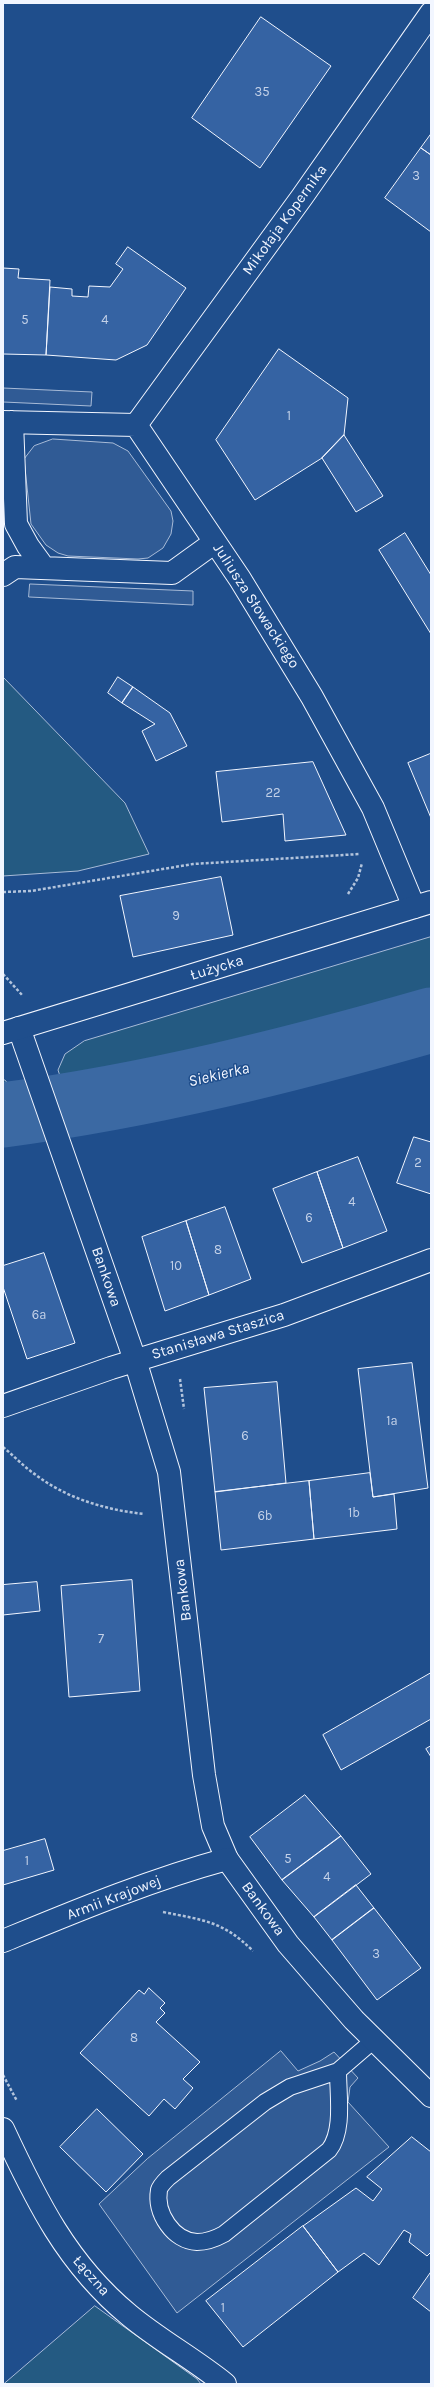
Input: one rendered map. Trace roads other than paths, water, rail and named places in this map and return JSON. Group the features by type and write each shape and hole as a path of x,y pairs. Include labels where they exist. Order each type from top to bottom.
{"street":[{"name":"Mikołaja Kopernika","path":"136,425 302,197 431,13"},
{"path":"44,568 28,546 16,524 7,422 136,425"},
{"name":"Juliusza Słowackiego","path":"136,425 273,630 366,794 391,848 422,905"},
{"path":"3,575 15,567 172,573 215,542"},
{"name":"Łużycka","path":"11,1031 422,905"},
{"name":"Bankowa","path":"11,1031 34,1072 57,1136 135,1360 169,1472 204,1775 213,1826 227,1859 288,1944 374,2040 431,2096"},
{"name":"Stanisława Staszica","path":"3,1406 135,1360 284,1315 431,1260"},
{"name":"Armii Krajowej","path":"3,1942 118,1895 197,1867 227,1859"},
{"name":"Łączna","path":"3,2129 44,2214 86,2272 130,2316 225,2384"}],"lane":[{"path":"338,2071 337,2128 333,2144 329,2150 218,2237 197,2242 182,2238 171,2228 162,2216 158,2203 160,2188 168,2178 264,2102 290,2087 338,2071 374,2040"}],"waterway":[{"name":"Siekierka","path":"3,1115 111,1098 165,1087 272,1063 431,1020"}]}
